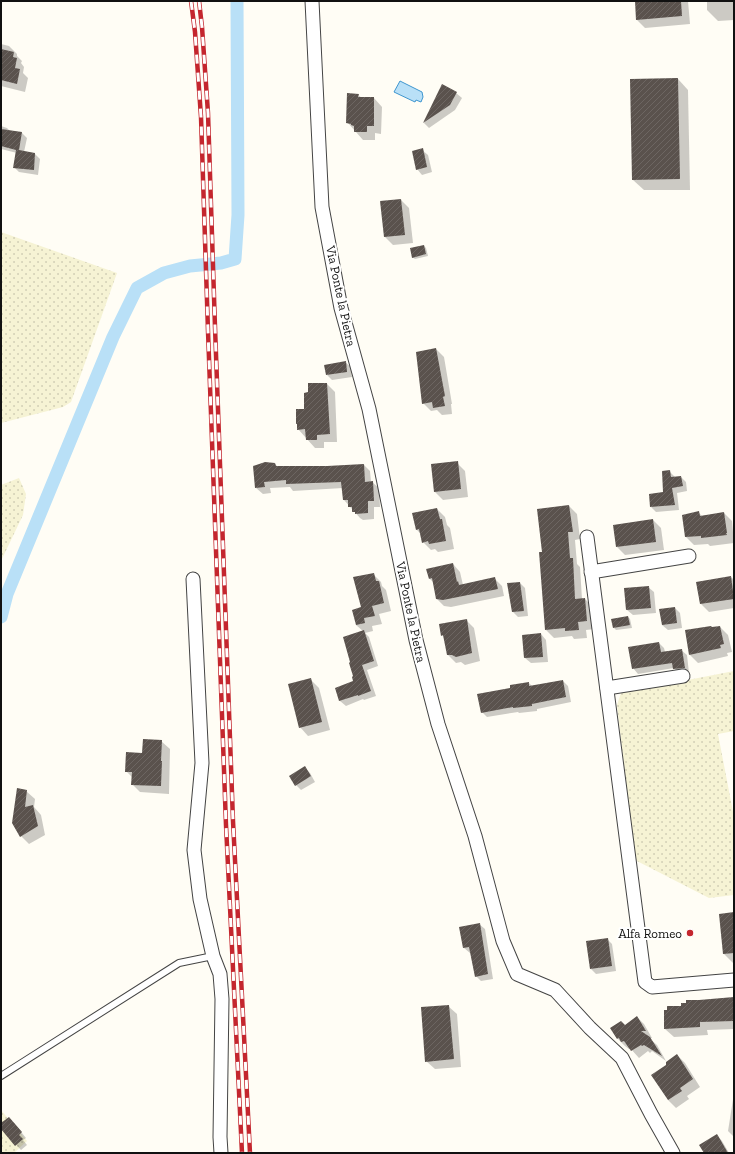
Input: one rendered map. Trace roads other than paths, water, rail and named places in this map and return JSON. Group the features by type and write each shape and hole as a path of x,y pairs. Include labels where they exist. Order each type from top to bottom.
{"street":[{"name":"Via Ponte la Pietra","path":"312,1 322,207 341,308 369,409 416,640 438,724 475,836 503,941 518,974 555,990 590,1028 622,1058 673,1153"},
{"path":"587,537 645,982 652,987 734,980"},
{"path":"591,572 689,556"},
{"path":"193,579 202,763 194,850 200,899 213,956 220,974 222,999 221,1153"},
{"path":"607,688 683,676"}],"lane":[{"path":"1,1076 179,962 213,956"}],"water":[{"path":"400,81 422,92 423,97 421,102 416,100 415,102 394,92"}],"waterway":[{"path":"1,617 7,594 113,337 137,288 164,273 190,266 221,263 235,259 238,215 237,1"}],"railway":[{"path":"191,1 195,32 201,117 226,825 242,1153"},
{"path":"199,1 208,113 233,821 250,1153"}],"place":[{"name":"Alfa Romeo","path":"690,933"}]}
